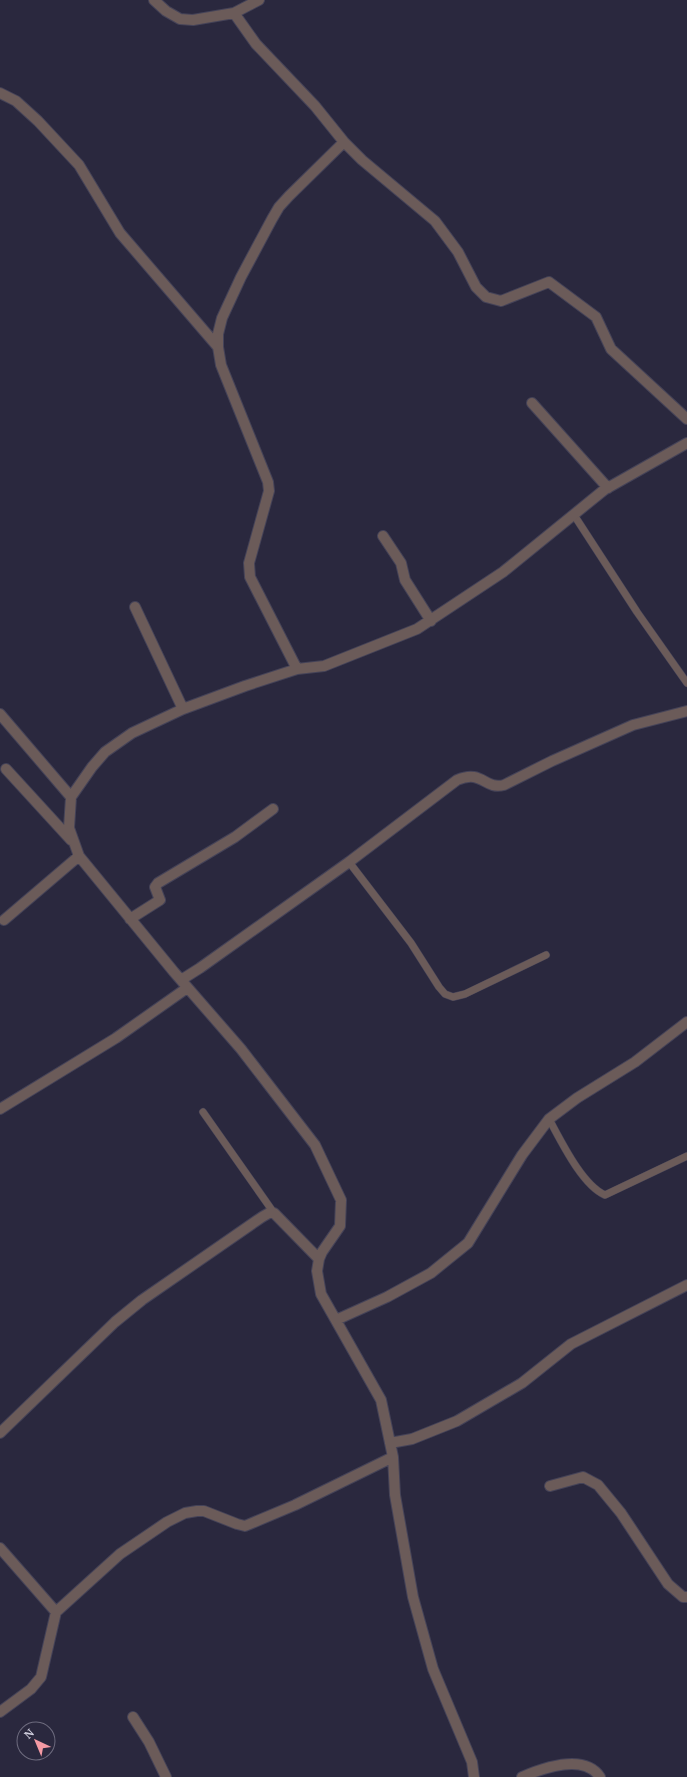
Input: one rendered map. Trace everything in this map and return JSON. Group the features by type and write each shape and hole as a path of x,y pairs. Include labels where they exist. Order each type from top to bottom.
{"street":[{"path":"154,0 166,11 180,18 193,20 234,14 259,0"},
{"path":"234,14 256,44 315,106 344,142 362,160 435,221 458,252 476,287 486,297 501,302 549,282 596,317 611,350 687,419"},
{"path":"0,93 16,101 48,130 80,164 120,234 218,347"},
{"path":"297,669 248,571 267,497 268,482 221,365 218,347 218,334 222,318 241,277 279,207 344,142"},
{"path":"532,403 608,488"},
{"path":"474,1777 472,1762 433,1669 413,1597 395,1495 393,1457 380,1400 321,1294 317,1271 318,1259 340,1226 341,1200 315,1145 241,1049 184,984 79,856 68,828 71,797 92,767 105,752 132,734 183,709 297,669 324,666 401,636 431,621 503,572 608,488 687,442"},
{"path":"384,536 400,563 405,580 431,621"},
{"path":"135,607 183,709"},
{"path":"0,1109 116,1038 184,984 200,968 349,862 457,780 468,776 474,776 496,786 504,785 552,761 633,726 687,711"},
{"path":"0,714 71,797"},
{"path":"6,769 73,843"},
{"path":"130,919 160,900 154,887 158,882 235,837 273,809"},
{"path":"4,920 79,856"},
{"path":"336,1320 387,1297 431,1273 468,1243 522,1155 549,1119 578,1098 636,1062 687,1022"},
{"path":"0,1433 115,1322 148,1296 269,1213 274,1213 318,1259"},
{"path":"390,1443 412,1438 457,1421 522,1383 571,1344 687,1285"},
{"path":"0,1712 31,1689 41,1677 56,1612 120,1554 167,1522 185,1513 204,1511 245,1526 295,1505 393,1457"},
{"path":"550,1486 583,1477 598,1485 622,1513 668,1584 683,1597 687,1597"},
{"path":"0,1548 56,1612"},
{"path":"133,1717 149,1742 166,1777"},
{"path":"522,1777 569,1763 584,1764 591,1768 600,1777"}],"lane":[{"path":"574,515 637,612 687,682"},
{"path":"349,862 411,943 439,987 446,994 453,997 465,994 546,956"},
{"path":"203,1112 274,1213"},
{"path":"549,1119 568,1155 589,1184 597,1192 605,1195 687,1156"}]}
